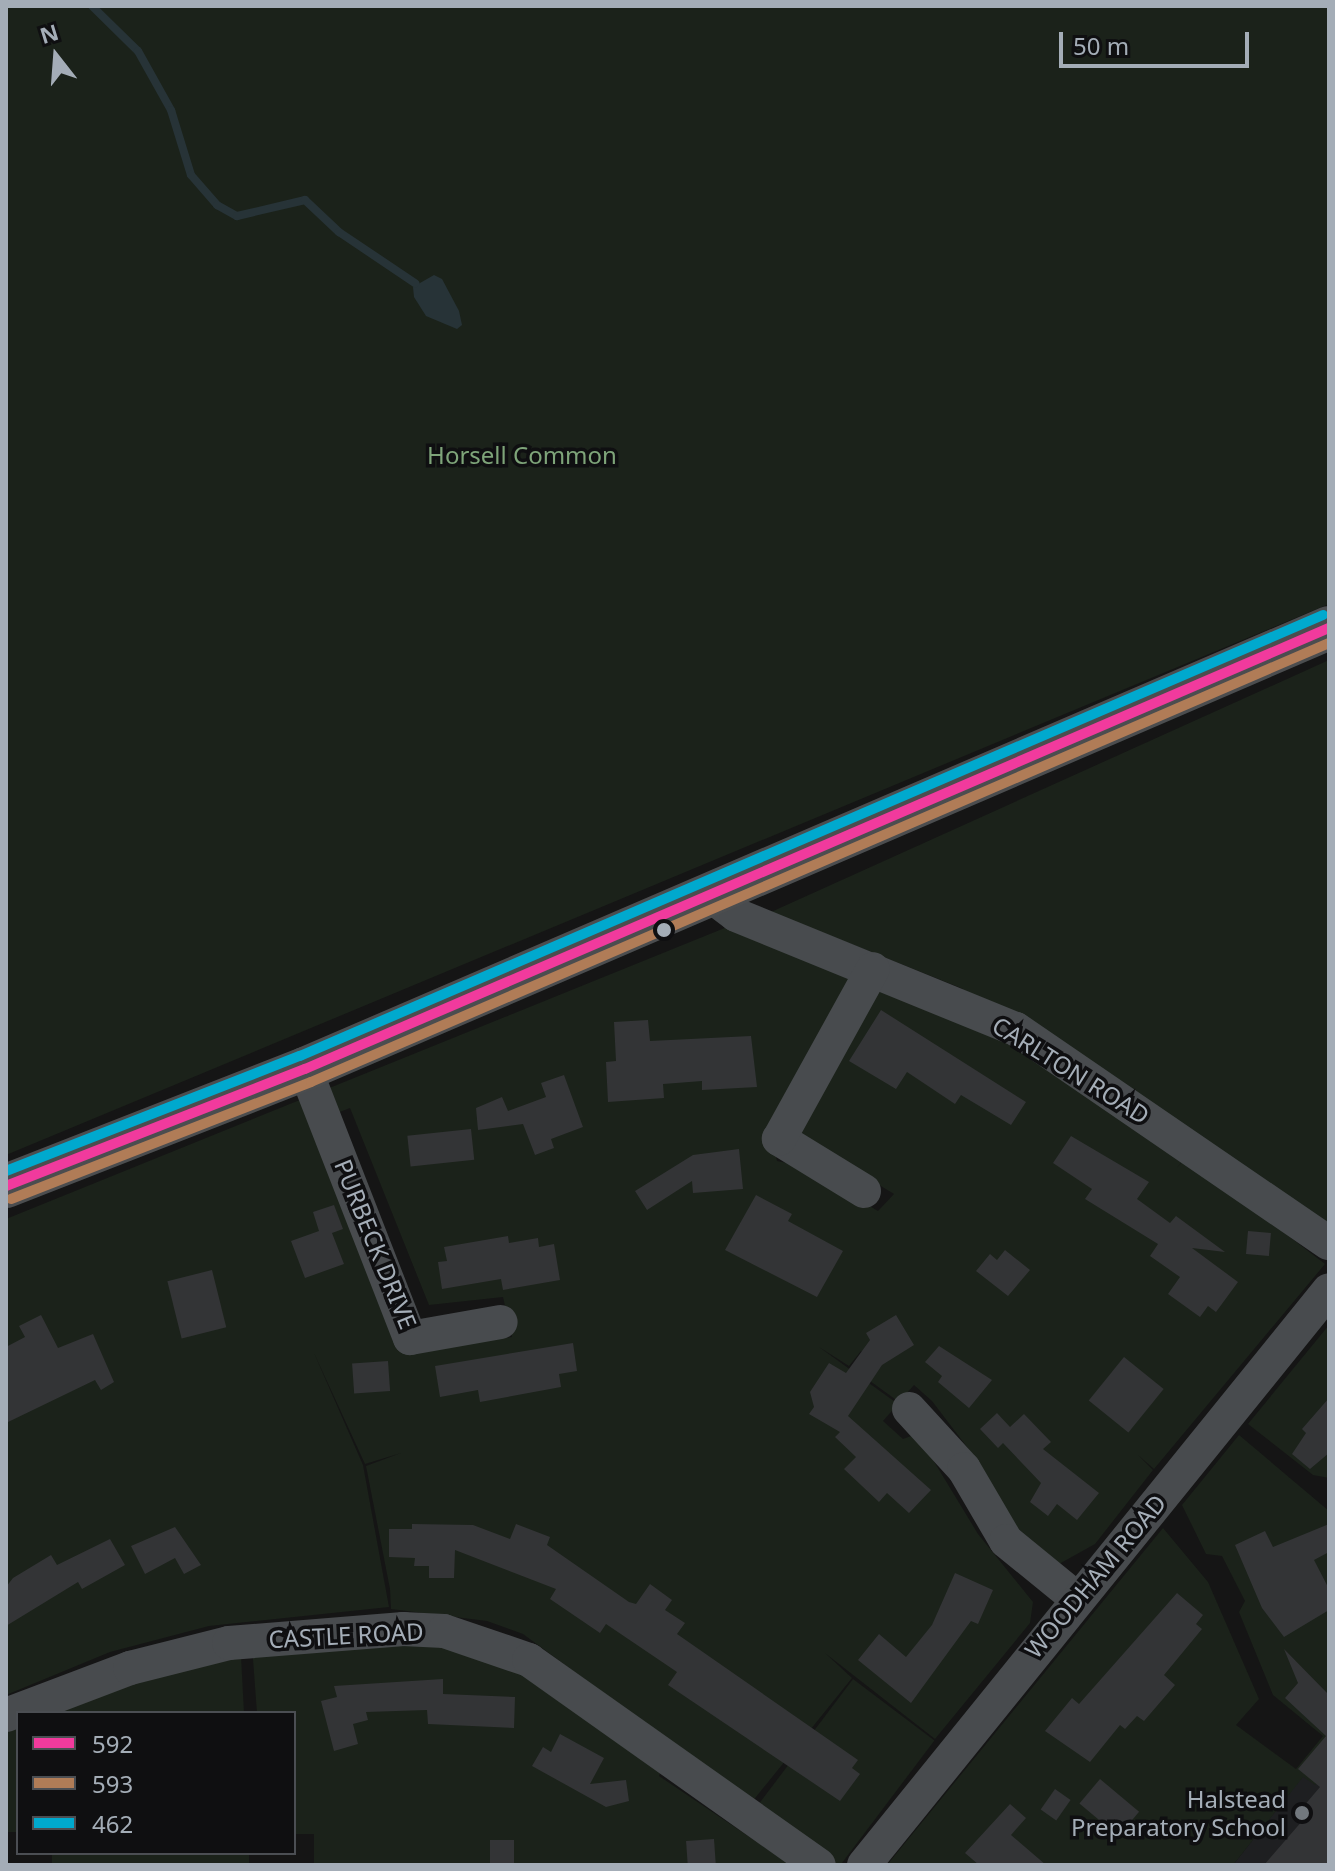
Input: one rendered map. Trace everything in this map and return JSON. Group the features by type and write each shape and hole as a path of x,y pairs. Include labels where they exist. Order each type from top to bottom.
{"main road":[{"path":"6,1186 305,1069 707,893 1329,628"}],"street":[{"name":"CARLTON ROAD","path":"707,893 736,915 1016,1029 1329,1243"},
{"path":"864,1191 779,1139 873,969"},
{"name":"PURBECK DRIVE","path":"305,1069 410,1338 501,1322"},
{"name":"WOODHAM ROAD","path":"864,1865 1329,1290"},
{"path":"909,1409 964,1469 1006,1541 1077,1599"},
{"name":"CASTLE ROAD","path":"17,1711 130,1668 229,1643 413,1628 444,1631 529,1660 819,1865"}],"shaded area":[{"path":"434,275 442,279 459,311 462,325 457,329 426,316 414,297 413,287"},
{"name":"Halstead Preparatory School","path":"1329,1769 1329,1865 1233,1865 1303,1776"}],"green space":[{"name":"Horsell Common","path":"6,6 1329,6 1329,604 6,1155"},
{"path":"1329,660 1329,1226 961,988 771,912"},
{"path":"737,923 859,974 770,1130 777,1161 802,1166 878,1211 894,1194 797,1135 876,981 1028,1047 1185,1157 1177,1168 1186,1157 1325,1264 1154,1469 1138,1455 1153,1470 1095,1544 1059,1564 1022,1537 980,1464 932,1401 914,1385 899,1402 870,1381 881,1366 861,1351 849,1366 819,1347 898,1404 883,1421 903,1439 911,1436 927,1450 978,1534 1033,1602 1030,1623 935,1739 825,1653 852,1678 752,1802 523,1634 487,1621 391,1609 390,1589 366,1466 401,1453 365,1464 314,1353 363,1465 389,1607 209,1626 110,1652 6,1695 6,1219","holes":["350,1108 429,1305 503,1297 512,1337 406,1352 314,1122"]},
{"path":"1329,1325 1329,1478 1313,1475 1248,1424"},
{"path":"1239,1435 1329,1511 1329,1769 1315,1785 1303,1777 1233,1865 887,1865 1163,1528 1208,1582 1259,1699 1236,1725 1296,1769 1323,1736 1273,1695 1239,1612 1245,1601 1222,1556 1206,1554 1182,1505"},
{"path":"465,1644 555,1693 662,1767 659,1776 791,1865 314,1865 314,1834 296,1834 296,1711 257,1711 252,1646"},
{"path":"241,1656 244,1711 44,1711 108,1688"},
{"path":"853,1679 934,1740 841,1865 836,1865 757,1806"},
{"path":"6,1723 16,1723 16,1832 6,1832"},
{"path":"52,1855 249,1855 249,1865 52,1865"}],"building":[{"path":"881,1010 1026,1102 1011,1125 961,1095 955,1104 907,1072 896,1089 849,1061"},
{"path":"648,1020 650,1041 751,1036 757,1087 702,1090 702,1081 663,1084 664,1098 608,1102 606,1062 616,1061 614,1022"},
{"path":"564,1075 583,1127 551,1139 554,1148 535,1155 523,1124 478,1130 476,1108 502,1097 508,1111 546,1097 541,1083"},
{"path":"471,1129 474,1160 411,1167 407,1136"},
{"path":"1071,1136 1149,1182 1137,1199 1170,1223 1176,1216 1225,1252 1192,1248 1238,1282 1216,1312 1208,1306 1200,1317 1168,1294 1180,1277 1150,1256 1158,1244 1085,1199 1092,1189 1053,1163"},
{"path":"739,1149 743,1189 693,1193 692,1181 647,1210 635,1191 693,1155"},
{"path":"756,1195 792,1214 788,1221 843,1251 817,1297 725,1250"},
{"path":"334,1205 343,1229 332,1233 344,1264 305,1278 291,1241 319,1231 313,1212"},
{"path":"1248,1231 1271,1233 1269,1256 1246,1254"},
{"path":"508,1236 509,1243 538,1238 539,1247 554,1244 560,1280 503,1290 501,1279 442,1289 438,1262 447,1261 444,1247"},
{"path":"1005,1250 1030,1270 1008,1296 976,1271 990,1254 997,1260"},
{"path":"212,1270 226,1327 182,1338 167,1281"},
{"path":"41,1315 58,1348 93,1334 114,1382 101,1390 95,1380 6,1423 6,1347 25,1337 19,1326"},
{"path":"896,1315 914,1345 882,1365 848,1416 931,1490 909,1513 887,1493 879,1502 844,1469 856,1457 835,1437 840,1432 809,1414 814,1407 810,1392 829,1363 846,1373 870,1340 866,1333"},
{"path":"573,1343 577,1371 559,1374 561,1387 480,1402 478,1390 440,1397 435,1366"},
{"path":"939,1346 992,1380 969,1408 938,1382 942,1376 925,1362"},
{"path":"1124,1357 1164,1389 1128,1433 1089,1401"},
{"path":"388,1361 390,1391 354,1393 352,1364"},
{"path":"1329,1398 1329,1453 1310,1469 1292,1454 1306,1433 1302,1429"},
{"path":"997,1413 1010,1427 1024,1414 1051,1442 1043,1449 1099,1493 1077,1520 1057,1504 1048,1516 1030,1502 1041,1483 1003,1443 998,1448 980,1429"},
{"path":"412,1524 473,1525 510,1539 516,1524 550,1537 547,1545 629,1602 636,1604 650,1584 672,1600 665,1610 685,1623 677,1634 858,1760 852,1768 860,1774 840,1801 668,1685 677,1672 606,1624 600,1633 550,1599 556,1589 455,1550 454,1578 429,1578 429,1566 414,1566 415,1558 389,1557 389,1529 412,1529"},
{"path":"1329,1524 1329,1552 1314,1560 1329,1589 1329,1610 1284,1637 1262,1608 1235,1545 1265,1531 1273,1547"},
{"path":"175,1527 201,1565 184,1574 175,1558 145,1574 131,1546"},
{"path":"110,1539 125,1565 82,1589 78,1582 6,1626 6,1587 13,1578 51,1555 57,1565"},
{"path":"955,1573 993,1590 978,1624 971,1621 911,1703 858,1660 879,1634 906,1657 932,1625"},
{"path":"1177,1593 1203,1615 1196,1624 1202,1629 1164,1675 1175,1685 1144,1721 1137,1716 1125,1729 1120,1725 1090,1762 1045,1731 1072,1698 1079,1704"},
{"path":"1284,1649 1329,1695 1329,1865 1264,1865 1303,1820 1297,1814 1320,1787 1298,1769 1326,1736 1285,1698 1298,1683"},
{"path":"443,1679 443,1694 515,1697 514,1728 428,1724 427,1710 366,1712 368,1720 353,1724 358,1744 334,1751 321,1701 337,1697 334,1686"},
{"path":"560,1734 604,1758 590,1784 626,1780 629,1801 606,1807 532,1766 543,1747 551,1752"},
{"path":"1100,1779 1139,1812 1118,1836 1079,1804"},
{"path":"1055,1789 1071,1800 1056,1820 1041,1809"},
{"path":"1010,1804 1026,1818 1011,1835 1046,1865 979,1865 965,1853"},
{"path":"714,1839 716,1865 688,1865 686,1841"},
{"path":"490,1840 514,1840 514,1865 490,1865"}],"waterway":[{"path":"92,6 138,51 171,110 191,175 217,205 237,216 305,200 339,232 415,283"}],"transit line":[{"name":"462","path":"6,1171 300,1056 1323,615"},
{"name":"592","path":"6,1186 305,1069 1329,628"},
{"name":"593","path":"11,1199 311,1082 1329,643"}],"place":[{"name":"Halstead Preparatory School","path":"1302,1813"}]}
